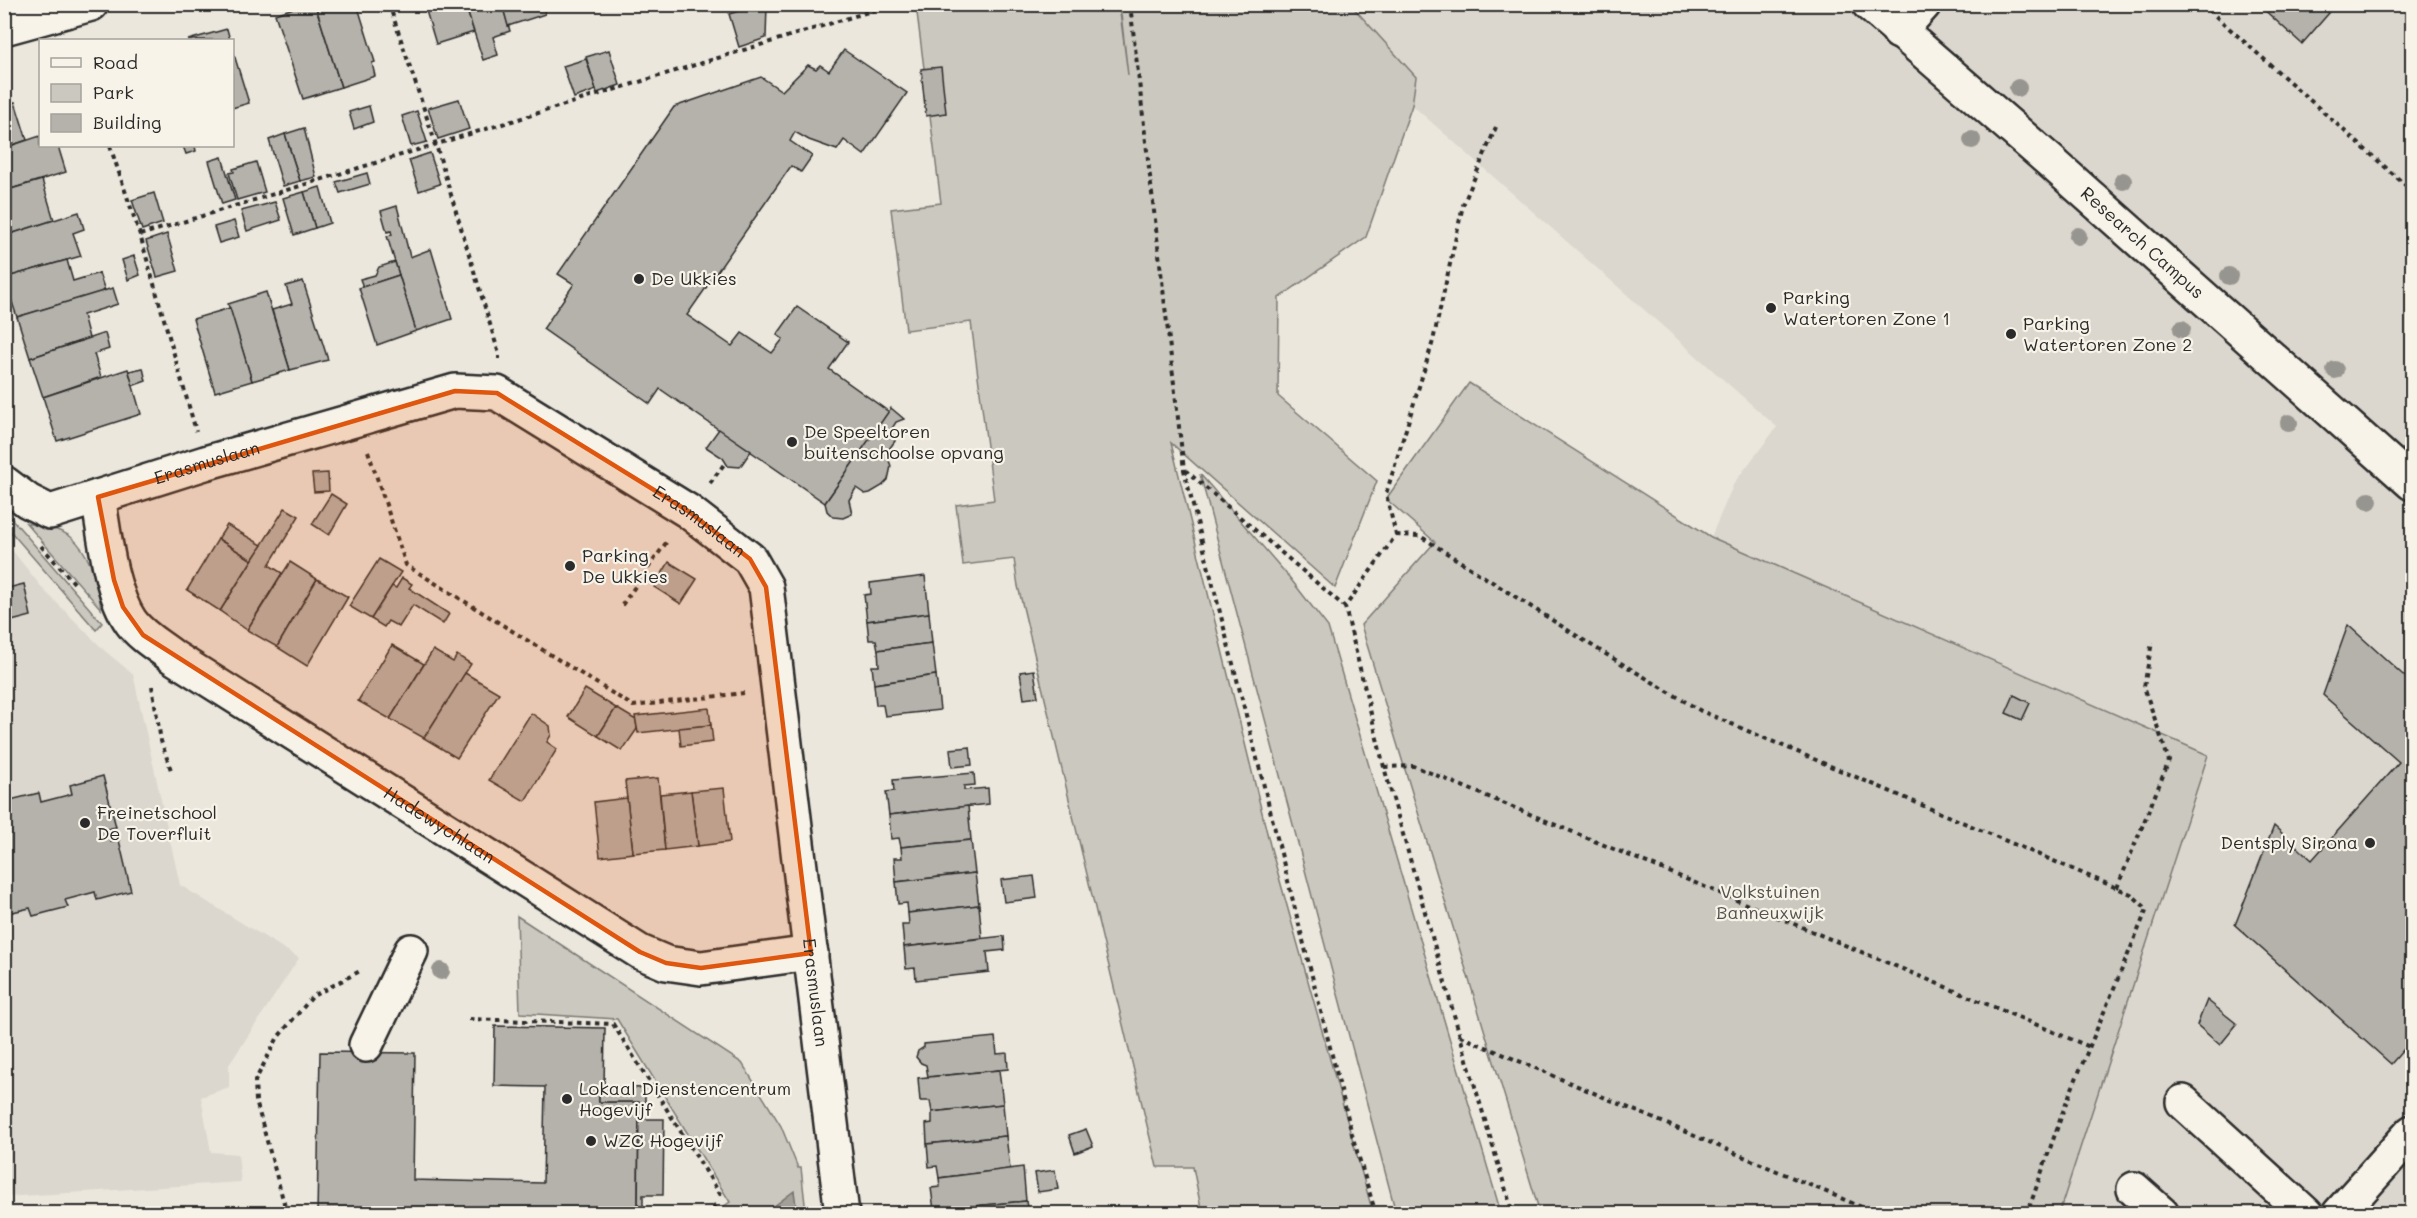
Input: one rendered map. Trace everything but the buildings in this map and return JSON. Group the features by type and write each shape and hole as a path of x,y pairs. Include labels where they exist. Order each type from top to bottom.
{"street":[{"path":"4,28 91,4"},
{"name":"Research Campus","path":"1869,4 2050,161 2412,483"},
{"path":"1899,32 1924,4"},
{"name":"Erasmuslaan","path":"4,483 28,501 50,512 455,391 497,393 688,511 750,559 766,587 842,1214"},
{"name":"Hadewychlaan","path":"98,498 114,580 123,607 143,635 158,646 640,952 666,963 701,968 811,953"},
{"path":"366,1045 411,951"},
{"path":"2183,1102 2306,1214"},
{"path":"2339,1214 2412,1132"},
{"path":"2134,1189 2162,1214"}],"path":[{"path":"389,4 436,145 499,354 497,393"},
{"path":"140,234 894,4"},
{"path":"1130,4 1184,470 1347,1115 1376,1214"},
{"path":"2202,4 2412,191"},
{"path":"1345,608 1396,535 1386,494 1427,362 1463,205 1496,127"},
{"path":"110,147 140,234 205,464"},
{"path":"357,419 406,566 633,706 778,689"},
{"path":"1184,470 1345,608 1384,767 1513,1214"},
{"path":"1396,535 1420,536 1599,650 1701,711 2131,894 2147,909 2066,1103 2027,1214"},
{"path":"40,546 79,588"},
{"path":"2117,888 2169,761 2144,687 2152,642"},
{"path":"158,646 152,685 161,741 171,770"},
{"path":"1384,767 1414,766 2090,1047"},
{"path":"287,1214 255,1101 255,1081 278,1037 313,996 366,967"},
{"path":"469,1020 613,1024 722,1197"},
{"path":"1460,1036 1878,1214"},
{"path":"713,1203 717,1214"}],"highlighted area":[{"path":"455,391 497,393 688,511 750,559 766,587 811,953 701,968 666,963 640,952 143,635 123,607 114,580 98,497"}],"shaded area":[{"path":"1351,5 2412,5 2412,1213 2059,1213 2208,755 1711,537 1734,483 1777,427 1412,105 1416,77"},
{"name":"Freinetschool De Toverfluit","path":"4,540 43,589 105,651 133,674 180,885 299,958 229,1065 229,1087 201,1097 211,1152 238,1154 241,1182 5,1197"},
{"path":"794,1191 797,1213 765,1213"}],"green space":[{"path":"916,5 1119,5 1128,75 1120,5 1351,5 1416,77 1412,105 1366,237 1279,298 1278,396 1377,481 1335,588 1171,443 1270,845 1373,1213 1202,1213 1193,1167 1157,1167 1018,586 1014,559 963,565 956,505 994,500 971,322 906,330 891,209 941,203"},
{"name":"Volkstuinen Banneuxwijk","path":"1469,383 1711,537 2208,755 2059,1213 1540,1213 1361,625 1435,542 1386,499"},
{"path":"1200,474 1289,577 1328,627 1501,1213 1396,1213"},
{"path":"5,511 102,623 96,630 5,525"},
{"path":"26,523 61,531 78,544 92,570 101,609"},
{"path":"517,916 742,1063 781,1126 798,1168 801,1168 806,1213 714,1213 730,1202 617,1019 520,1013"}],"place":[{"name":"De Ukkies","path":"639,279"},
{"name":"Parking Watertoren Zone 1","path":"1771,308"},
{"name":"Parking Watertoren Zone 2","path":"2011,334"},
{"name":"De Speeltoren buitenschoolse opvang","path":"792,442"},
{"name":"Parking De Ukkies","path":"570,566"},
{"name":"Freinetschool De Toverfluit","path":"85,823"},
{"name":"Dentsply Sirona","path":"2370,843"},
{"name":"Lokaal Dienstencentrum Hogevijf","path":"567,1099"},
{"name":"WZC Hogevijf","path":"591,1141"}]}
